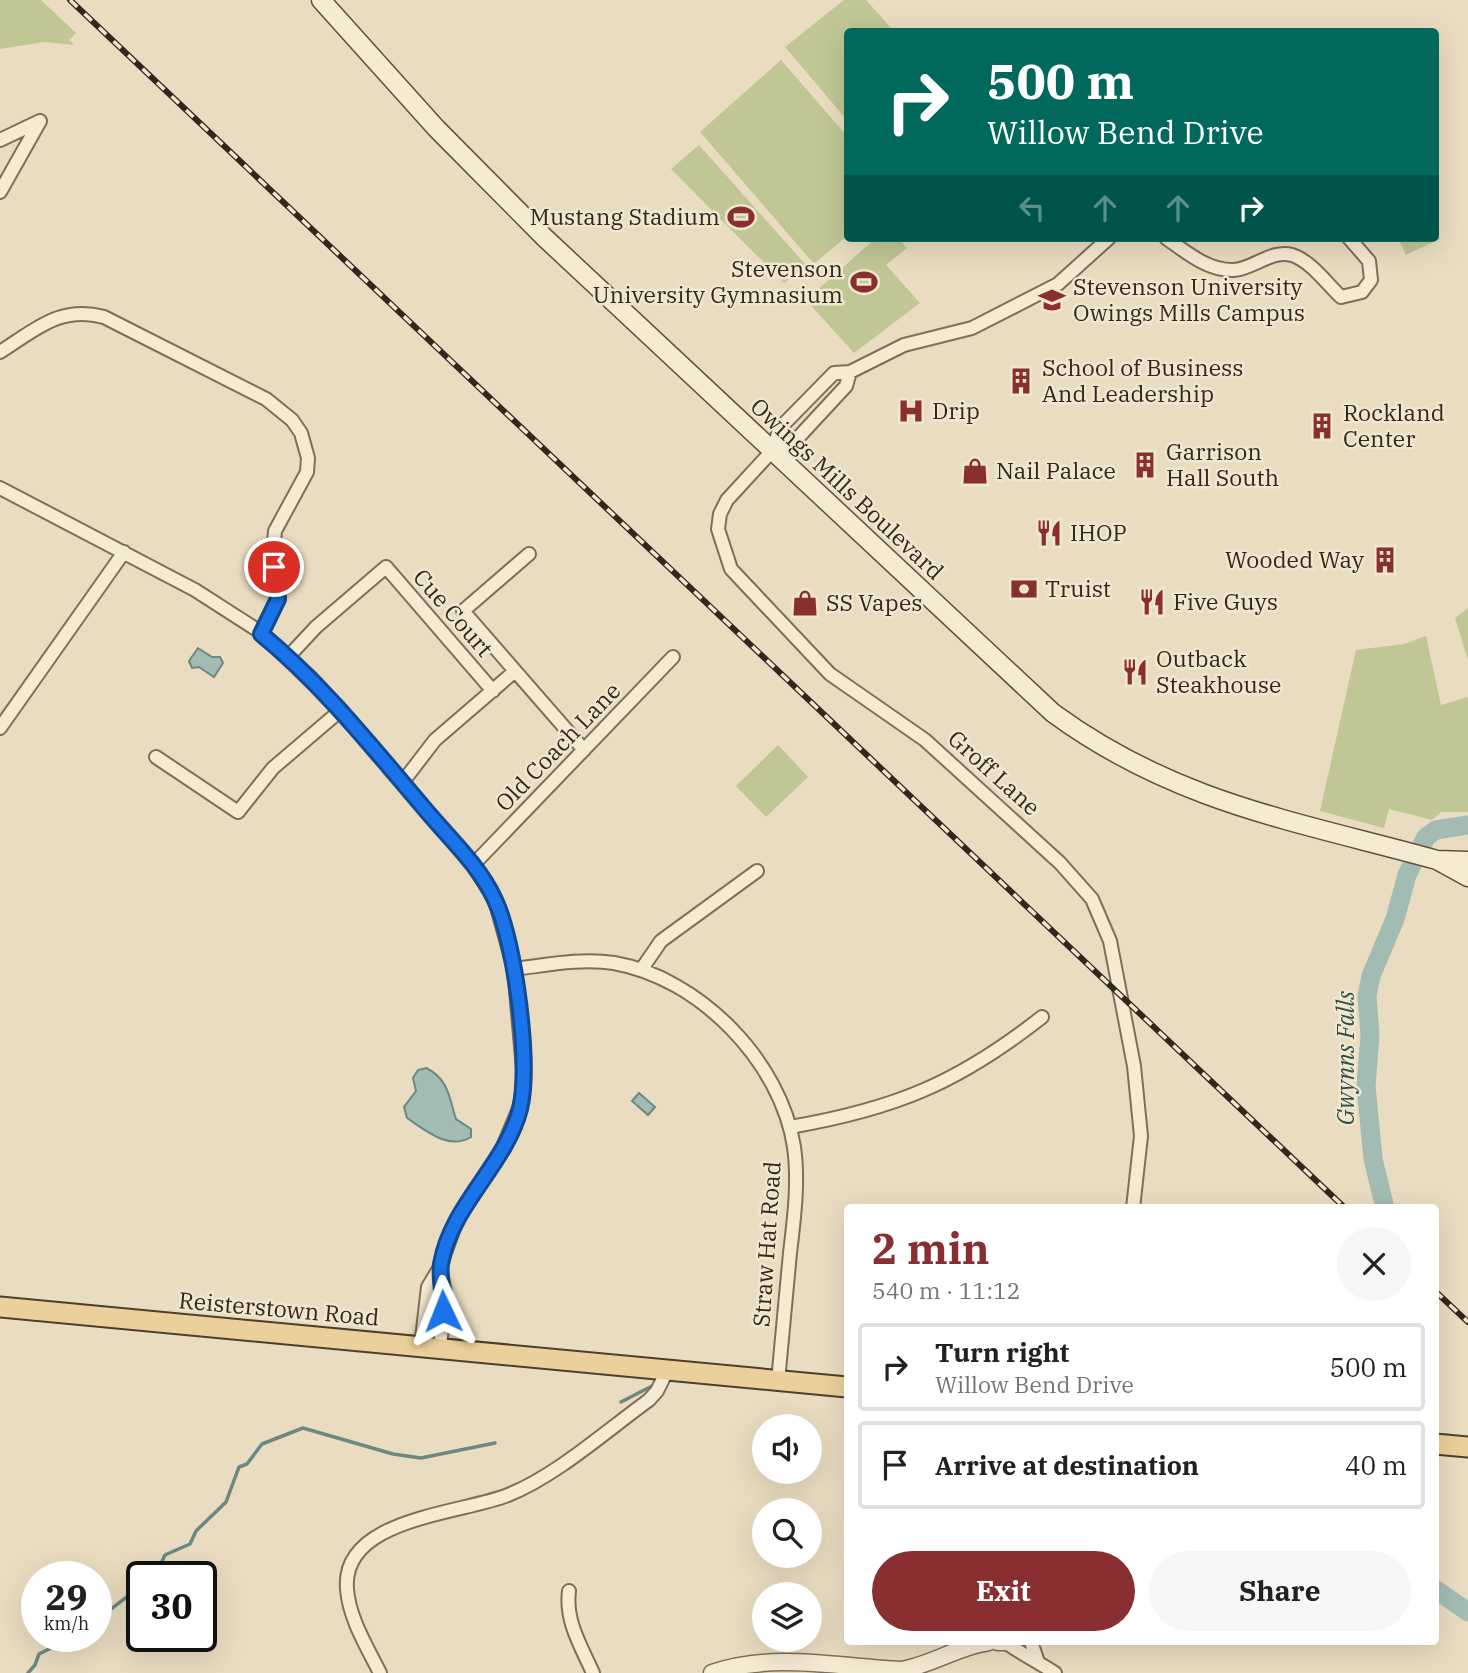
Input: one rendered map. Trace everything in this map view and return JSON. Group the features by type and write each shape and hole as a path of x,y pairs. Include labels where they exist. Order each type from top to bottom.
{"main road":[{"name":"Owings Mills Boulevard","path":"321,0 397,86 507,201 1023,688 1093,741 1154,775 1208,798 1437,860 1468,877"},
{"name":"Owings Mills Boulevard","path":"1437,860 1468,861"},
{"name":"Reisterstown Road","path":"0,1307 844,1387"},
{"path":"1439,1444 1468,1447"}],"street":[{"path":"0,141 40,121 0,191"},
{"path":"772,450 780,428 834,373 850,372 904,345 972,328 1039,295 1075,271 1105,242"},
{"path":"1172,242 1207,264 1228,269 1237,270 1277,255 1294,256 1341,297 1362,292 1371,280 1369,261 1352,242"},
{"path":"0,352 55,318 86,312 104,317 266,399 292,420 305,444 307,472 275,531 273,554 278,599 261,634"},
{"path":"772,450 795,441 846,386 850,372"},
{"path":"816,391 829,404"},
{"name":"Groff Lane","path":"772,450 732,494 720,514 719,538 731,569 830,674 925,740 1030,834 1078,881 1103,919 1110,941 1139,1098 1141,1136 1133,1204"},
{"path":"0,488 195,590 289,656 341,710 473,865 495,900 514,969 524,1080 520,1106 500,1154 456,1222 440,1267 428,1287 430,1348"},
{"path":"0,728 124,552"},
{"path":"529,554 463,611 584,750"},
{"name":"Cue Court","path":"289,656 316,627 386,568 492,691"},
{"name":"Old Coach Lane","path":"473,865 673,657"},
{"path":"402,783 435,740 515,671"},
{"path":"156,757 238,812 273,768 341,710"},
{"path":"640,970 661,941 757,871"},
{"name":"Straw Hat Road","path":"514,969 591,961 640,970 664,979 700,1001 740,1041 770,1080 790,1127 794,1148 794,1203 778,1381"},
{"path":"790,1127 846,1116 915,1096 971,1066 1042,1017"},
{"path":"430,1348 445,1292 440,1267"},
{"path":"380,1673 350,1607 346,1589 347,1575 357,1551 367,1542 395,1528 487,1503 531,1483 649,1399 657,1391 667,1371"},
{"path":"569,1591 567,1607 571,1623 593,1673"},
{"path":"941,1658 954,1645"},
{"path":"712,1673 752,1662 778,1661 901,1670 941,1658 970,1645"},
{"path":"1010,1645 1026,1657 1037,1658"},
{"path":"1032,1645 1037,1658 1055,1673"}],"green space":[{"path":"0,0 41,0 76,33 69,40 74,45 44,42 0,49"},
{"path":"844,0 866,0 891,28 844,28 844,116 785,47"},
{"path":"781,60 844,133 844,239 814,264 700,132"},
{"name":"Mustang Stadium","path":"699,145 806,265 784,283 671,169"},
{"name":"Stevenson University Gymnasium","path":"871,242 902,242 907,248 886,265 920,303 854,353 806,300"},
{"path":"1400,242 1434,242 1406,255"},
{"path":"1468,608 1468,660 1455,618"},
{"path":"1426,636 1441,705 1468,697 1468,812 1441,812 1432,820 1389,809 1384,828 1320,811 1356,650 1404,644"},
{"path":"778,745 808,777 766,817 736,786"}],"water":[{"path":"198,648 212,657 220,657 223,663 214,677 199,667 192,668 189,661"},
{"path":"426,1068 444,1083 456,1119 471,1129 471,1137 463,1141 446,1140 429,1133 407,1118 404,1107 416,1091 413,1078 418,1070"},
{"path":"639,1093 655,1107 648,1115 632,1101"}],"waterway":[{"name":"Gwynns Falls","path":"1384,1204 1373,1159 1366,1086 1370,1035 1367,996 1371,976 1395,919 1407,875 1426,837 1436,830 1468,825"},
{"path":"621,1402 652,1386"},
{"path":"162,1561 165,1555 190,1544 196,1531 226,1502 239,1467 247,1464 262,1444 303,1428 393,1454 421,1458 495,1443"},
{"name":"Gwynns Falls","path":"1439,1592 1468,1612"},
{"path":"112,1608 126,1598"},
{"path":"28,1673 43,1652"}],"railway":[{"path":"70,0 1341,1204"},
{"path":"1439,1295 1468,1322"}],"place":[{"name":"Mustang Stadium","path":"741,217"},
{"name":"Stevenson University Gymnasium","path":"864,282"},
{"name":"Stevenson University Owings Mills Campus","path":"1052,300"},
{"name":"School of Business And Leadership","path":"1021,381"},
{"name":"Drip","path":"911,411"},
{"name":"Rockland Center","path":"1322,426"},
{"name":"Garrison Hall South","path":"1145,465"},
{"name":"Nail Palace","path":"975,471"},
{"name":"IHOP","path":"1049,533"},
{"name":"Wooded Way","path":"1385,560"},
{"name":"Truist","path":"1024,589"},
{"name":"Five Guys","path":"1152,602"},
{"name":"SS Vapes","path":"805,603"},
{"name":"Outback Steakhouse","path":"1135,672"}],"route":[{"path":"274,567 278,599 261,634 289,656 341,710 473,865 495,900 508,942 514,969 524,1080 520,1106 514,1127 500,1154 469,1199 449,1239 440,1267 445,1292 443,1311"}]}
